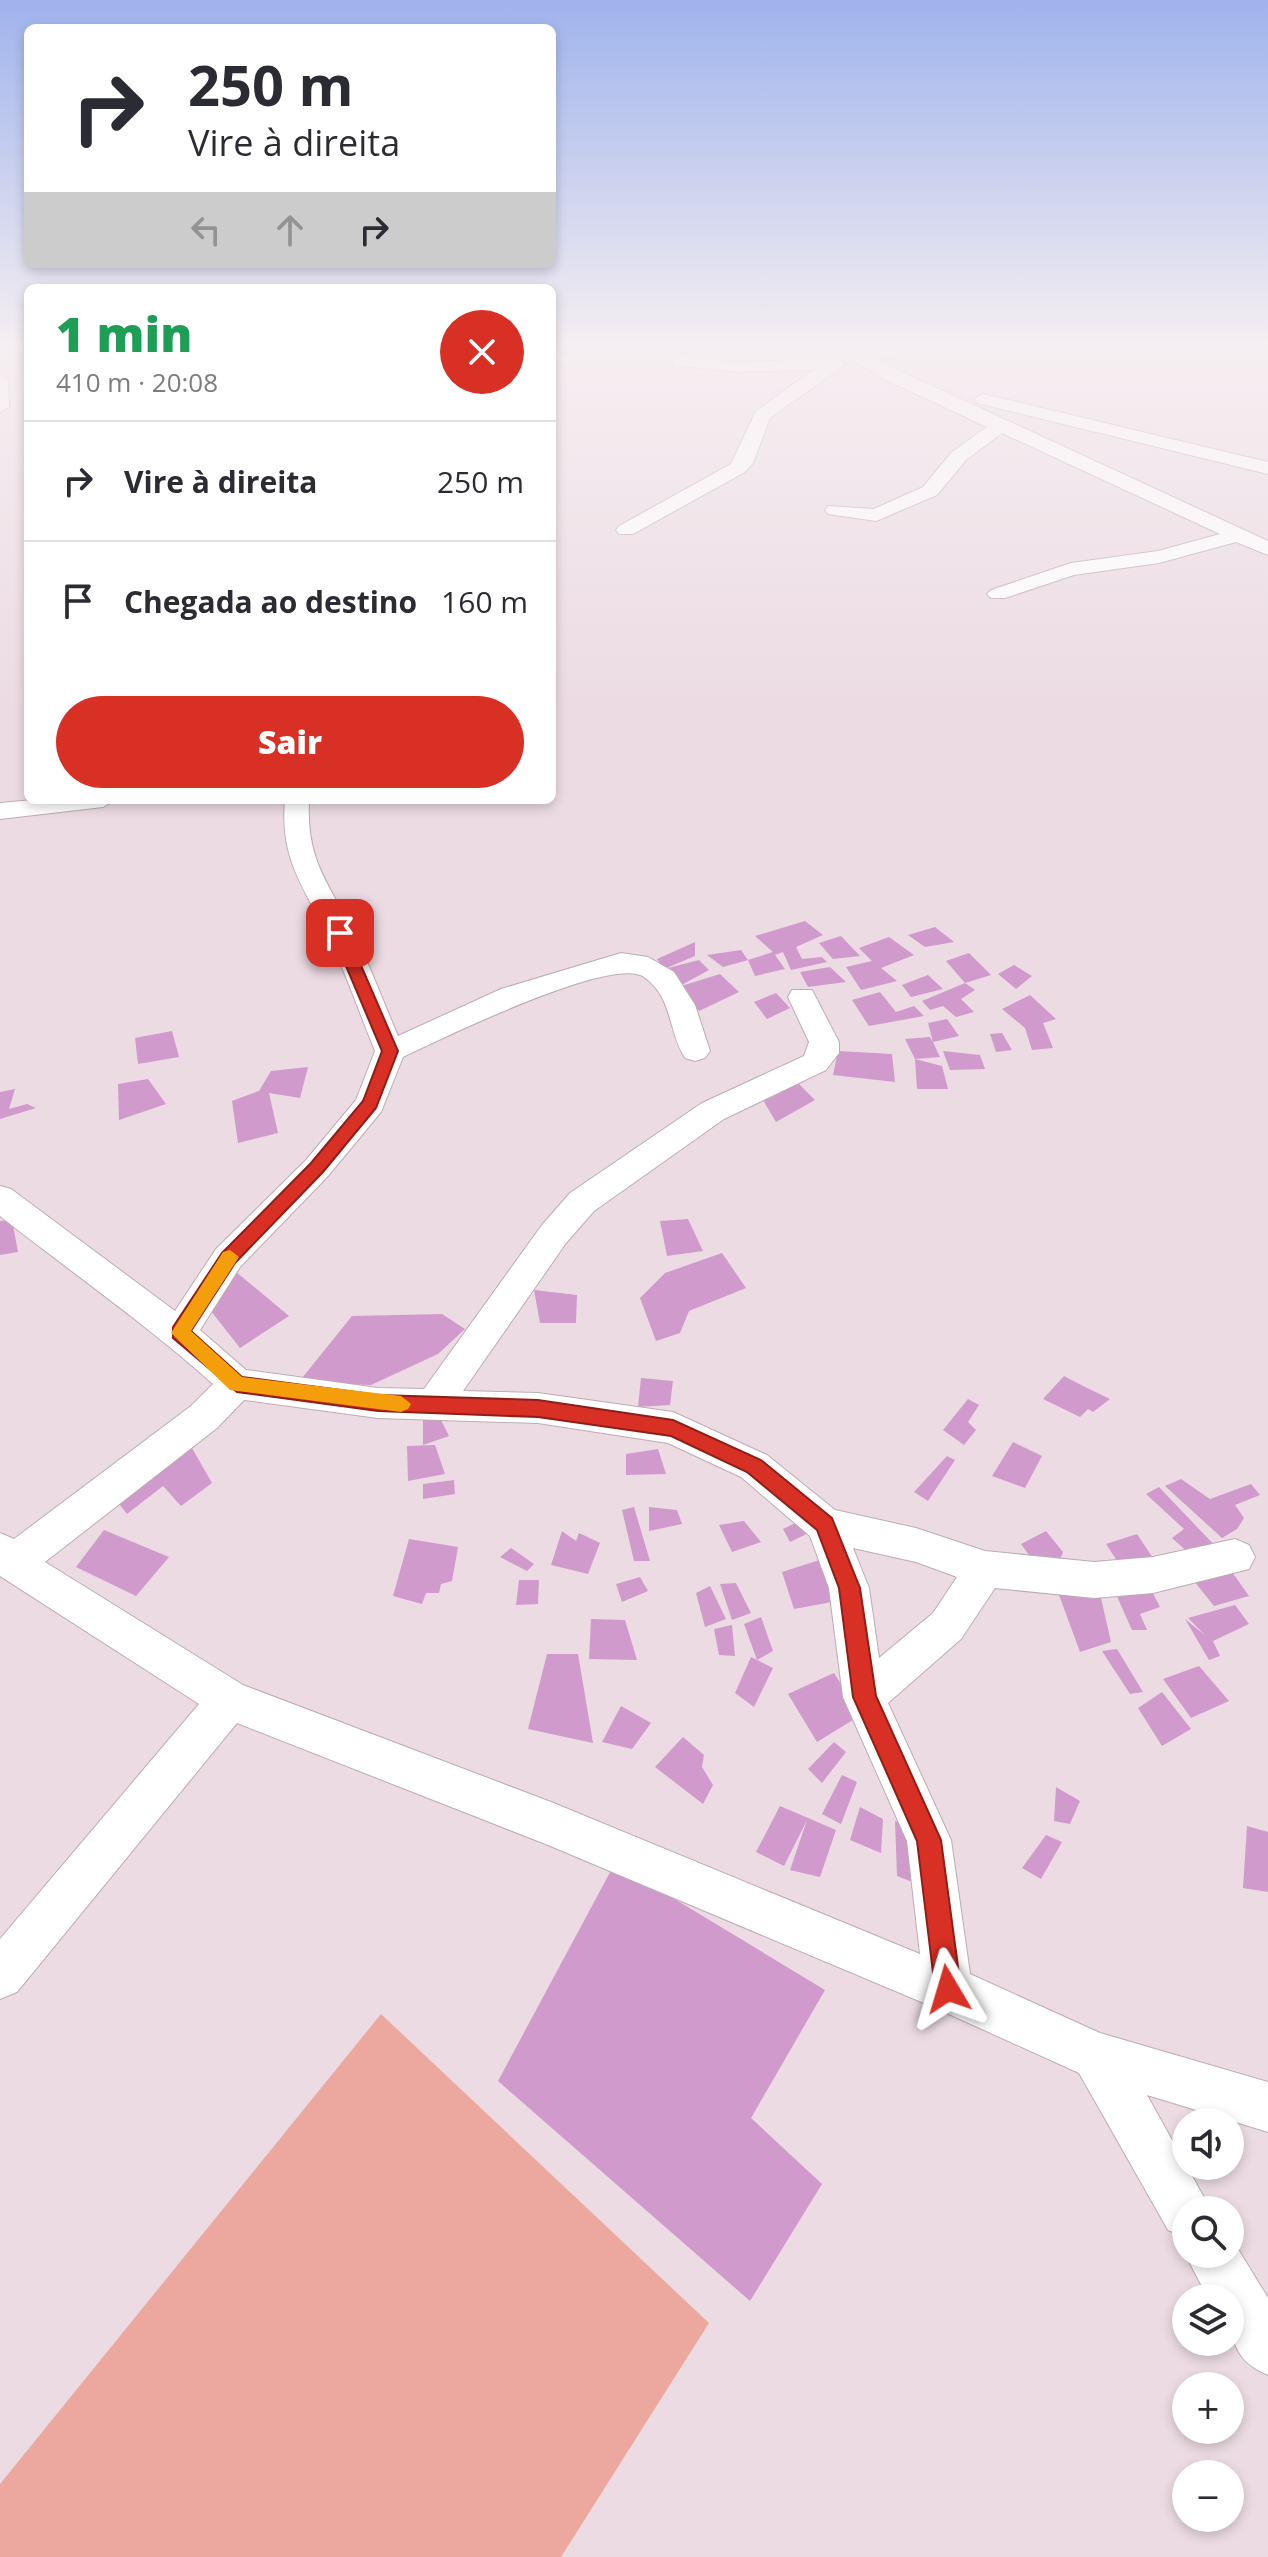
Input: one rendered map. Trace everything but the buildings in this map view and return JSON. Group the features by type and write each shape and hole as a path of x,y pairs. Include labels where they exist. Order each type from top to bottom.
{"street":[{"path":"626,530 739,467"},
{"path":"835,510 876,515 930,491 950,467"},
{"path":"1093,467 1268,549"},
{"path":"998,594 1071,569 1159,557 1239,535"},
{"path":"0,811 66,804"},
{"path":"180,1333 228,1258 317,1168 370,1104 390,1051 340,933 306,873 295,830 297,804"},
{"path":"390,1051 511,996 621,962 639,960 655,968 680,1001 695,1051"},
{"path":"433,1405 554,1234 582,1202 713,1111 815,1063 824,1053 824,1042 802,997"},
{"path":"0,1198 107,1282 180,1333 237,1384 378,1403 538,1408 673,1428 754,1466 825,1525 916,1545 985,1569 1094,1580 1153,1575 1235,1557"},
{"path":"237,1384 204,1417 7,1557 229,1700 551,1824 948,1989 1096,2056 1268,2107"},
{"path":"825,1525 849,1588 864,1697 929,1840 948,1989"},
{"path":"864,1697 947,1626 985,1569"},
{"path":"0,1975 229,1700"},
{"path":"1096,2056 1177,2196"},
{"path":"1219,2268 1268,2348"}],"shaded area":[{"path":"381,2014 709,2323 561,2557 0,2557 0,2484"}],"slow traffic":[{"path":"230,1257 180,1333 237,1384 401,1404"}],"route":[{"path":"340,933 390,1051 370,1104 317,1168 228,1258 180,1333 237,1384 378,1403 538,1408 673,1428 754,1466 825,1525 849,1588 864,1697 929,1840 948,1989"}]}
